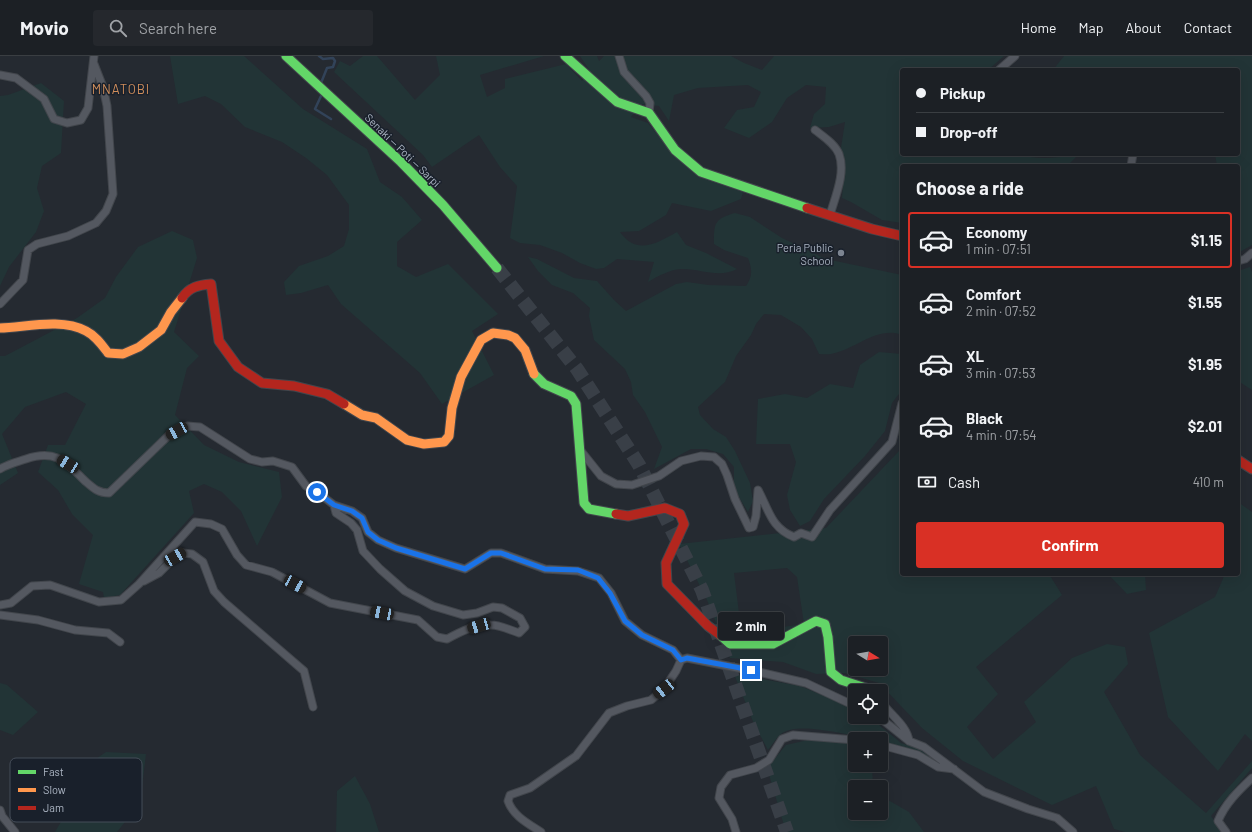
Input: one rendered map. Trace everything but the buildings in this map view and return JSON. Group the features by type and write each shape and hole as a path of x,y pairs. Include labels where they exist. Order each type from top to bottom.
{"main road":[{"name":"Senaki — Poti — Sarpi","path":"286,56 401,162 443,205 497,268"},
{"path":"565,56 617,102 649,113 675,150 701,172 872,229 900,236"},
{"path":"0,328 45,324 70,326 89,331 103,343 108,353 123,354 139,347 161,330 171,312 185,293 198,285 211,284 219,341 238,367 262,383 294,386 327,394 362,415 376,418 407,440 424,444 444,442 449,436 452,408 461,377 481,340 493,333 508,335 515,338 525,350 533,373 544,384 571,396 576,404 584,503 589,508 628,516 665,508 680,514 684,524 666,563 667,584 708,626 730,644 773,644 816,621 825,624 828,637 831,672 841,680 854,684"},
{"path":"1240,461 1252,469"}],"street":[{"path":"0,75 16,78 44,99 54,119 67,123 81,120 88,108 94,56"},
{"path":"619,56 624,72 650,103 649,113"},
{"path":"1001,68 1015,56"},
{"path":"0,304 23,280 28,250 37,244 68,236 96,223 106,211 113,194 107,106 103,87 94,64"},
{"path":"815,130 828,140 839,154 841,170 830,215"},
{"path":"1240,260 1252,253"},
{"path":"581,451 601,476 616,484 632,485 659,476 681,461 701,456 714,458 722,464 735,499 749,528 753,527 756,516 758,490 772,520 778,528 785,534 794,537 801,533 812,537 830,510 892,442 900,411"},
{"path":"0,469 9,464 40,454 55,457 68,464 100,493 109,493 168,436 186,426 200,427 250,459 262,462 273,461 292,467 306,486 317,492 334,505 352,511 362,518 368,532 378,540 396,548 465,569 491,553 501,553 545,569 578,570 598,578 610,593 625,621 642,635 673,650 681,660"},
{"path":"0,605 11,603 32,586 50,585 99,602 121,600 139,584 195,522 211,524 222,529 237,555 246,565 272,572 330,603 418,620 437,637 447,640 461,631 479,626 492,625 519,633 525,627 520,618 502,608 494,607 477,613 463,615 433,606 405,591 380,569 362,550 356,530 351,523 336,513 334,505"},
{"path":"139,584 159,573 175,557 183,553 192,554 203,562 214,591 224,602 304,671 314,707"},
{"path":"0,615 38,620 75,630 108,633 120,642"},
{"path":"541,832 519,817 510,808 508,801 510,795 530,788 576,756 609,713 627,706 651,700 664,689 676,671 681,660 687,658 806,683 848,703"},
{"path":"888,711 908,733 908,741"},
{"path":"887,724 908,741 924,747 984,792 1028,809 1057,818 1073,832"},
{"path":"736,832 732,819 720,798 721,787 730,775 756,768 769,760 782,739 793,735 848,739"},
{"path":"888,747 918,755 938,768 954,769"},
{"path":"1226,832 1218,822 1223,810 1252,778"},
{"path":"0,810 2,816 15,832"}],"shaded area":[{"path":"170,56 244,56 303,109 367,149 380,182 402,197 422,220 397,242 397,266 416,277 448,264 498,314 472,331 494,375 442,404 420,373 341,304 328,285 301,293 286,295 284,282 299,266 328,256 344,246 349,229 349,205 327,175 306,158 282,142 245,127 221,104 205,96 178,104"},
{"path":"363,56 377,56 415,100 440,75 436,56 544,56 480,75 487,97 505,88 505,79 566,64 582,81 590,71 580,56 597,56 599,61 604,56 731,56 762,70 774,56 1004,56 990,68 900,68 900,156 1026,156 1040,158 1077,156 1069,164 900,164 900,223 882,220 842,198 843,185 841,148 845,122 829,127 810,128 814,114 825,104 826,87 806,85 787,98 772,122 749,138 724,128 737,110 754,107 761,92 748,85 698,88 674,95 669,121 659,106 642,104 631,117 648,123 676,157 699,177 743,192 741,199 711,211 672,203 666,215 639,231 620,232 633,244 647,245 662,240 677,232 686,245 706,253 737,269 730,272 716,273 681,269 664,274 648,282 654,262 617,259 604,268 596,269 580,263 562,253 540,245 520,243 510,238 517,186 500,167 479,135 432,167 423,155 334,72 340,61 350,66"},
{"path":"1064,56 1252,56 1252,245 1240,252 1240,164 1217,164 1215,156 1240,156 1240,68 1055,68"},
{"path":"41,83 64,101 61,153 42,166 37,188 44,211 36,232 9,267 0,286 0,96 8,95"},
{"path":"735,213 750,217 782,238 826,259 900,275 900,335 884,333 831,354 819,354 812,339 801,327 781,315 764,314 736,356 725,382 698,407 700,415 713,429 726,437 735,451 750,483 753,501 748,512 734,489 734,467 723,454 706,449 691,449 654,469 662,447 645,412 633,395 631,382 625,369 594,340 589,316 590,308 573,293 552,285 538,271 528,257 537,259 574,278 597,281 626,311 676,284 687,282 708,285 746,286 750,279 751,272 748,258 724,250 714,244 715,227 719,220"},
{"path":"172,231 193,240 197,258 174,332 199,356 187,368 175,415 204,445 239,462 279,472 282,497 257,546 241,511 222,492 204,484 189,491 194,513 120,595 104,598 103,592 79,584 93,535 72,514 58,490 38,472 48,445 65,445 86,404 66,392 25,407 2,434 18,473 0,485 0,356 5,356 77,318 105,298 116,277 138,247"},
{"path":"1250,267 1252,272 1252,390 1240,382 1240,270"},
{"path":"879,352 900,354 900,393 892,403 885,431 865,456 824,499 810,521 800,526 790,510 787,495 796,462 790,444 756,444 758,399 785,394 807,398 830,384 853,388 860,365"},
{"path":"899,451 900,576 1050,576 1062,595 976,667 998,694 967,727 993,759 1036,722 1024,702 1072,658 1107,644 1125,647 1128,664 1104,692 1140,755 1206,813 1252,761 1252,768 1211,816 1222,832 1125,832 1114,829 1096,786 1052,805 963,761 922,728 888,692 888,684 880,684 855,676 888,676 888,636 848,636 848,674 816,674 783,662 730,658 707,600 679,544 826,528","holes":["787,568 797,577 804,624 769,629 740,621 734,573"]},
{"path":"1240,503 1252,512 1252,741 1245,734 1218,771 1168,717 1149,633 1215,597 1224,576 1240,576"},
{"path":"1110,576 1145,576 1146,590 1127,594"},
{"path":"734,674 800,686 848,707 848,724 878,724 888,732 848,732 848,734 803,728 782,733 768,750 754,724"},
{"path":"0,683 7,685 38,712 13,735 0,730"},
{"path":"888,732 901,743 918,748 936,761 917,752 888,743"},
{"path":"808,740 848,743 848,772 872,772 873,780 848,780 848,820 888,820 888,800 909,812 924,832 786,832 767,768 786,745"},
{"path":"106,752 146,754 142,787 142,758 97,758"},
{"path":"355,776 370,804 379,832 336,832 337,791"},
{"path":"61,822 125,822 117,832 55,832"}],"waterway":[{"path":"319,56 323,59 333,58 335,61 333,67 327,68 321,83"},
{"path":"321,96 315,109 331,119"}],"tunnel":[{"path":"497,268 577,369 639,465 702,590 787,832"}],"traffic: fast":[{"path":"286,56 401,162 443,205 497,268"},
{"path":"565,56 617,102 649,113 675,150 701,172 807,208"},
{"path":"534,374 544,384 571,396 576,404 584,503 589,509 616,514"},
{"path":"720,635 730,644 773,644 816,621 825,624 828,637 831,672 841,680 853,684"}],"traffic: slow":[{"path":"0,328 44,324 76,327 93,335 108,353 123,354 139,347 161,330 171,312 182,298"},
{"path":"344,404 362,415 376,418 407,440 424,444 444,442 449,436 452,408 461,377 481,340 493,333 508,335 515,338 525,350 534,374"}],"traffic: jam":[{"path":"807,208 872,229 900,236"},
{"path":"182,298 188,291 195,287 211,284 219,341 238,367 262,383 294,386 327,394 344,404"},
{"path":"1240,461 1252,469"},
{"path":"616,514 628,516 665,508 680,514 684,524 666,563 667,584 708,626 720,635"}],"place":[{"name":"Peria Public School","path":"841,253"}],"district":[{"name":"MNATOBI","path":"121,89"}],"route":[{"path":"317,492 334,505 352,511 362,518 368,532 378,540 396,548 465,569 491,553 501,553 545,569 578,570 598,578 610,593 625,621 642,635 673,650 681,660 687,658 751,670"}]}
